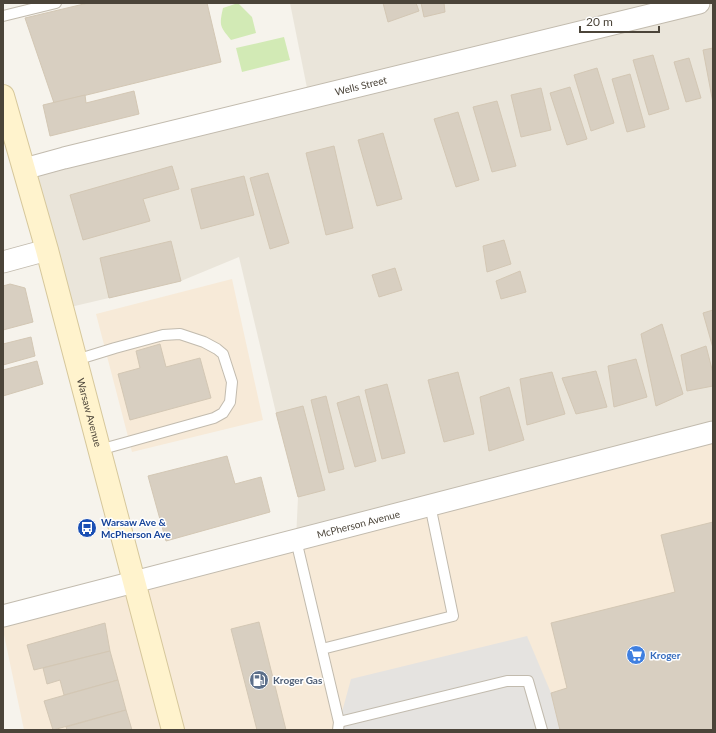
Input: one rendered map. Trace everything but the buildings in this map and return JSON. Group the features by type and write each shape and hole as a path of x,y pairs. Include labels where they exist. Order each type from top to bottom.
{"main road":[{"name":"Warsaw Avenue","path":"3,96 76,360 173,730"}],"street":[{"name":"Wells Street","path":"24,169 699,3"},
{"path":"3,262 46,250"},
{"name":"McPherson Avenue","path":"3,616 713,432"}],"lane":[{"path":"3,16 56,3"},
{"path":"76,360 163,335 180,334 217,348 223,354 232,382 230,402 223,413 214,418 99,450"},
{"path":"322,649 453,616 430,505"},
{"path":"296,540 322,649 338,726 507,681 528,681 542,730"}],"shaded area":[{"path":"290,3 713,3 713,432 296,540 298,497 276,413 239,257 181,281 62,309 24,169 309,98"},
{"path":"232,279 263,420 132,452 96,314"},
{"path":"713,432 713,730 24,730 3,630 3,616"},
{"path":"527,636 551,693 560,730 337,730 351,679"}],"green space":[{"path":"238,3 252,17 256,33 231,40 221,26 223,8"},
{"path":"284,37 290,60 242,72 236,48"}],"place":[{"name":"Warsaw Ave & McPherson Ave","path":"87,528"},
{"name":"Kroger","path":"636,655"},
{"name":"Kroger Gas","path":"259,680"}]}
